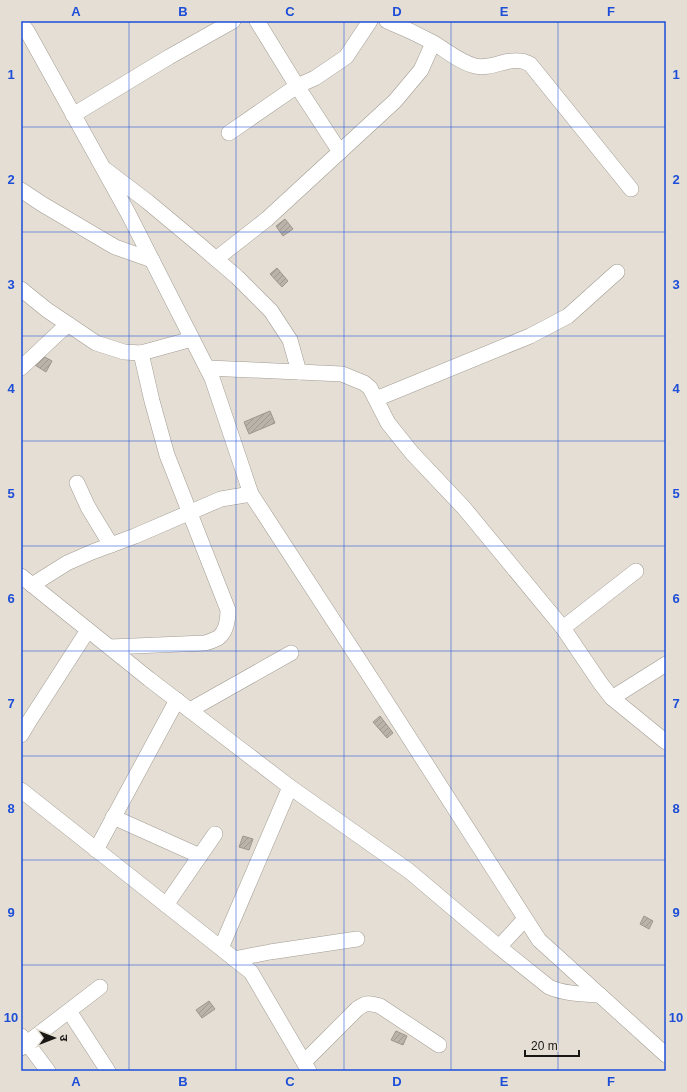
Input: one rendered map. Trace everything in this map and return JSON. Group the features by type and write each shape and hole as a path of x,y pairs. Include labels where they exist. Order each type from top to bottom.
{"street":[{"path":"73,115 169,57 233,21"},
{"path":"257,21 340,152"},
{"path":"229,133 297,86 315,78 346,58 370,21"},
{"path":"387,21 406,29 433,43 460,60 475,66 485,67 510,61 521,61 530,64 630,189"},
{"path":"21,23 27,31 128,213 212,378 251,494 539,940 666,1055"},
{"path":"216,259 267,218 395,100 421,70 433,43"},
{"path":"102,167 148,202 216,259 237,277 271,311 290,340 299,372"},
{"path":"21,190 115,247 152,260"},
{"path":"376,399 530,336 568,316 617,272"},
{"path":"21,289 47,310 96,343 124,352 141,353 192,339"},
{"path":"21,368 68,324"},
{"path":"110,648 205,643 218,638 224,629 228,618 228,610 167,455 141,353"},
{"path":"207,368 342,374 364,382 370,388 388,423 412,453 464,508 563,628 612,698 666,742"},
{"path":"77,483 88,507 111,545"},
{"path":"251,494 221,499 190,513 67,562 26,581 290,787 409,871 548,987 569,993 600,995"},
{"path":"563,628 636,571"},
{"path":"21,735 88,630"},
{"path":"190,710 291,653"},
{"path":"612,698 666,664"},
{"path":"96,850 177,700"},
{"path":"221,948 290,787"},
{"path":"21,790 251,972 307,1067 357,1008 364,1004 371,1003 380,1006 439,1045"},
{"path":"113,817 200,856"},
{"path":"166,905 215,834"},
{"path":"499,947 525,919"},
{"path":"234,959 357,939"},
{"path":"48,1071 23,1042 69,1011 100,987"},
{"path":"69,1011 108,1071"}],"building":[{"path":"285,219 293,229 283,236 276,226"},
{"path":"277,268 288,281 282,287 270,274"},
{"path":"41,355 52,361 46,372 35,365"},
{"path":"270,411 275,423 249,434 244,422"},
{"path":"380,716 393,733 387,738 373,722"},
{"path":"243,836 253,839 249,850 239,847"},
{"path":"644,916 653,921 649,929 640,924"},
{"path":"209,1001 215,1009 202,1018 196,1010"},
{"path":"396,1031 407,1036 403,1045 391,1040"}]}
